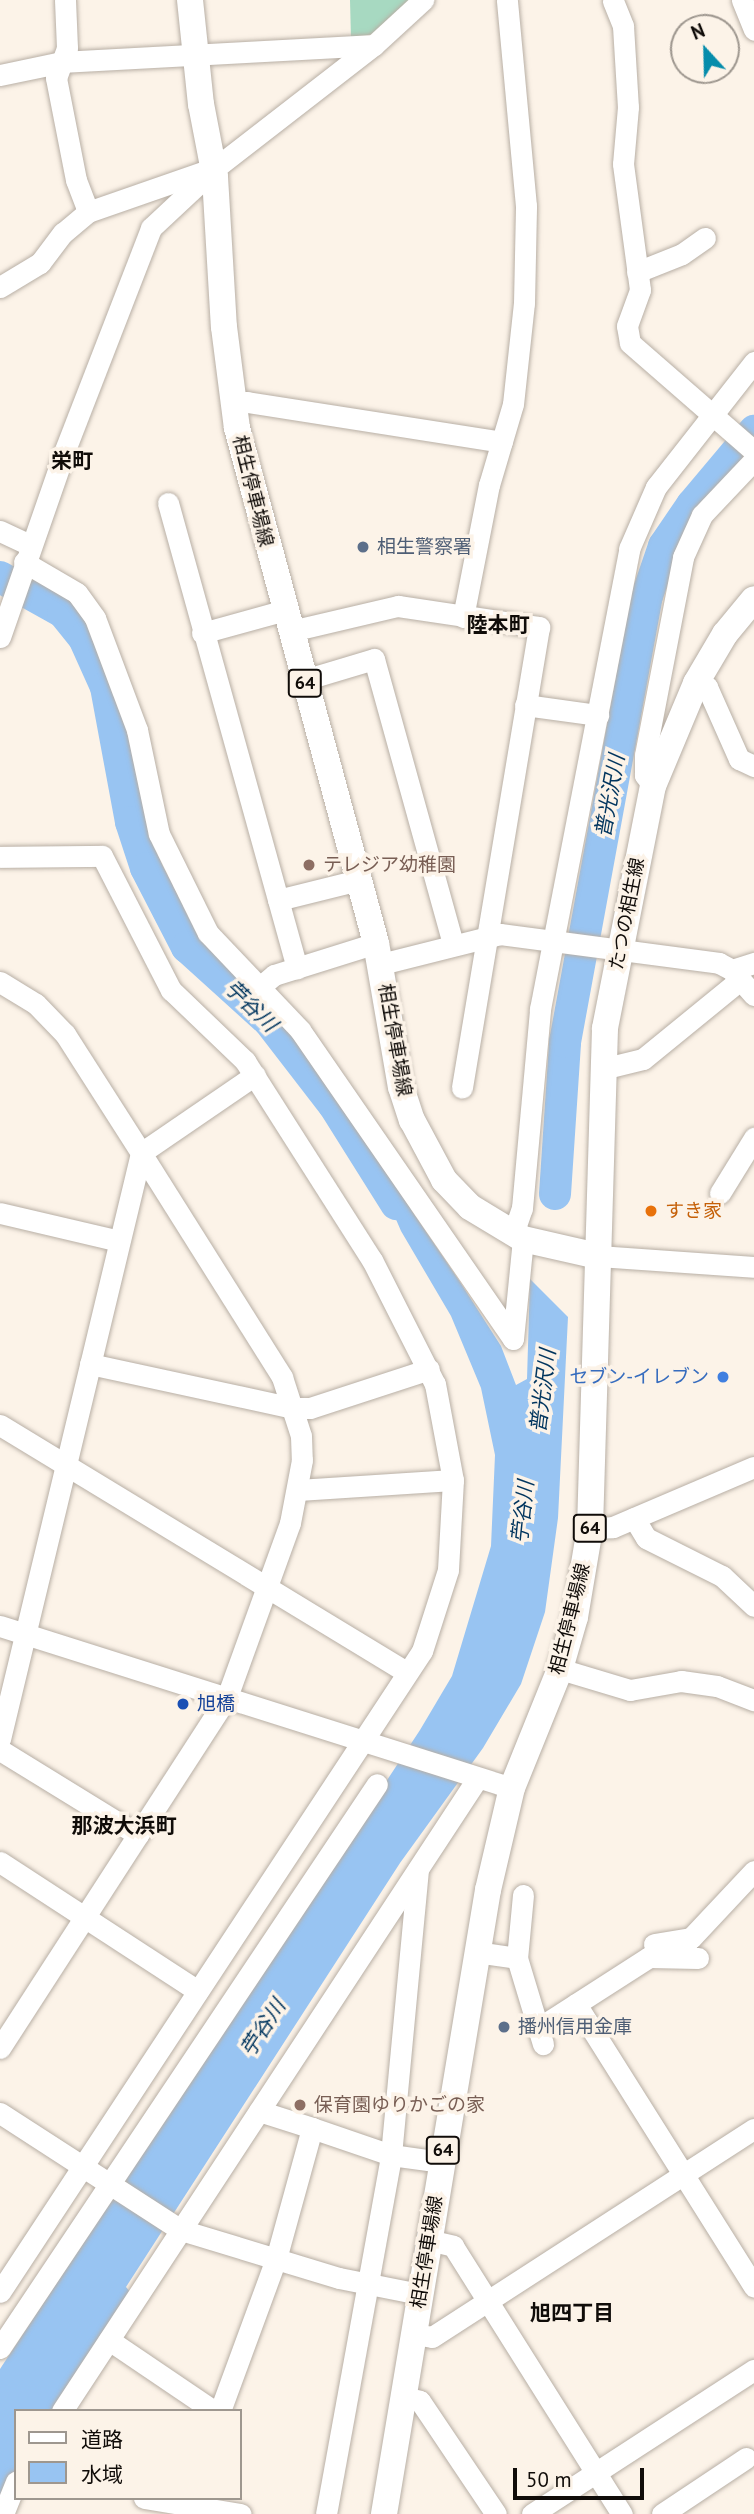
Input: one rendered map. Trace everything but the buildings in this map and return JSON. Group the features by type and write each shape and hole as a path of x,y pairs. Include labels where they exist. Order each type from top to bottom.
{"main road":[{"name":"相生停車場線","path":"190,0 194,56 214,169 233,403 288,621 379,954 401,1087 423,1144 444,1180 470,1207 518,1237 598,1256 590,1528 575,1617 560,1669 512,1788 477,1952 384,2514"},
{"name":"たつの相生線","path":"598,1256 605,1028 614,952 653,786 696,683 725,634 754,598"}],"street":[{"path":"65,0 67,47 56,78 76,180 88,212"},
{"path":"0,637 7,604 151,228 214,169 374,45 423,0"},
{"path":"463,617 517,375 526,269 523,163 507,0"},
{"path":"614,0 623,26 628,107 623,164 640,290 626,326 630,343 754,451"},
{"path":"742,0 753,24"},
{"path":"0,75 62,62 374,45"},
{"path":"0,287 40,263 63,233 88,212 214,169"},
{"path":"637,272 682,254 705,239"},
{"path":"0,531 25,558 78,593 95,618 136,730 167,856 208,933 261,986 327,1067 513,1339 518,1237 536,1045 629,549 656,487 719,419 754,362"},
{"path":"233,403 247,402 502,442"},
{"path":"653,786 645,775 645,755 682,557 702,515 754,460"},
{"path":"168,503 297,968"},
{"path":"202,633 398,606 539,627 462,1088"},
{"path":"304,680 374,659 453,944"},
{"path":"696,683 707,687 738,759 754,766"},
{"path":"525,705 598,715"},
{"path":"0,857 102,856 171,990 217,1031 255,1075 372,1260 429,1369 446,1424 453,1480 448,1570 422,1651 0,2292"},
{"path":"278,900 359,880"},
{"path":"261,986 274,975 297,968 453,944 488,934 719,964 745,977 643,1059 602,1069"},
{"path":"0,982 36,1004 65,1034 141,1153 282,1377 294,1408 302,1460 298,1490 269,1587 228,1697 0,2048"},
{"path":"0,1739 141,1153 255,1075"},
{"path":"720,1193 754,1138"},
{"path":"0,1213 119,1241"},
{"path":"598,1256 754,1267"},
{"path":"90,1364 294,1408 310,1408 429,1369"},
{"path":"0,1425 407,1672"},
{"path":"590,1528 613,1527 754,1467"},
{"path":"298,1490 453,1480"},
{"path":"634,1518 646,1538 722,1576 754,1606"},
{"path":"0,1626 397,1751 473,1778 512,1788"},
{"path":"560,1669 630,1690 681,1681 717,1686 754,1700"},
{"path":"0,1750 138,1835"},
{"path":"63,2409 419,1867 473,1778"},
{"path":"0,2348 111,2186 377,1784"},
{"path":"0,1862 198,1991"},
{"path":"326,2514 391,2155 419,1867"},
{"path":"649,1957 653,1944 691,1938 754,1871"},
{"path":"523,1895 517,1958 540,2037 576,2004 649,1957 698,1958"},
{"path":"477,1952 517,1958"},
{"path":"576,2004 754,2287"},
{"path":"259,2110 391,2155 441,2162"},
{"path":"0,2113 179,2229 369,2286 419,2294"},
{"path":"221,2409 276,2259 312,2128"},
{"path":"414,2334 432,2337 754,2129"},
{"path":"428,2240 453,2246 622,2514"},
{"path":"109,2340 211,2409"},
{"path":"532,2514 754,2371"},
{"path":"403,2397 420,2401 496,2514"},
{"path":"662,2514 746,2458"},
{"path":"3,2514 14,2487"},
{"path":"153,2500 241,2514"}],"green space":[{"path":"350,0 413,0 372,34 351,39"}],"water":[{"path":"358,1131 501,1346 516,1385 527,1379 530,1279 568,1317 558,1518 545,1612 521,1684 483,1748 400,1863 126,2287 131,2293 54,2409 14,2409 14,2473 0,2501 0,2369 420,1730 452,1676 491,1546 495,1455 481,1388 451,1316 401,1231"}],"waterway":[{"name":"普光沢川","path":"555,1194 565,1042 647,596 664,546 692,505 754,431"},
{"name":"苧谷川","path":"0,577 63,612 84,638 106,687 131,822 146,868 187,947 269,1021 334,1105 396,1204"}],"place":[{"name":"相生警察署","path":"363,547"},
{"name":"テレジア幼稚園","path":"309,865"},
{"name":"すき家","path":"651,1211"},
{"name":"セブン-イレブン","path":"723,1377"},
{"name":"旭橋","path":"183,1704"},
{"name":"播州信用金庫","path":"504,2027"},
{"name":"保育園ゆりかごの家","path":"300,2105"}],"district":[{"name":"栄町","path":"72,461"},
{"name":"陸本町","path":"498,625"},
{"name":"那波大浜町","path":"124,1826"},
{"name":"旭四丁目","path":"572,2313"}]}
